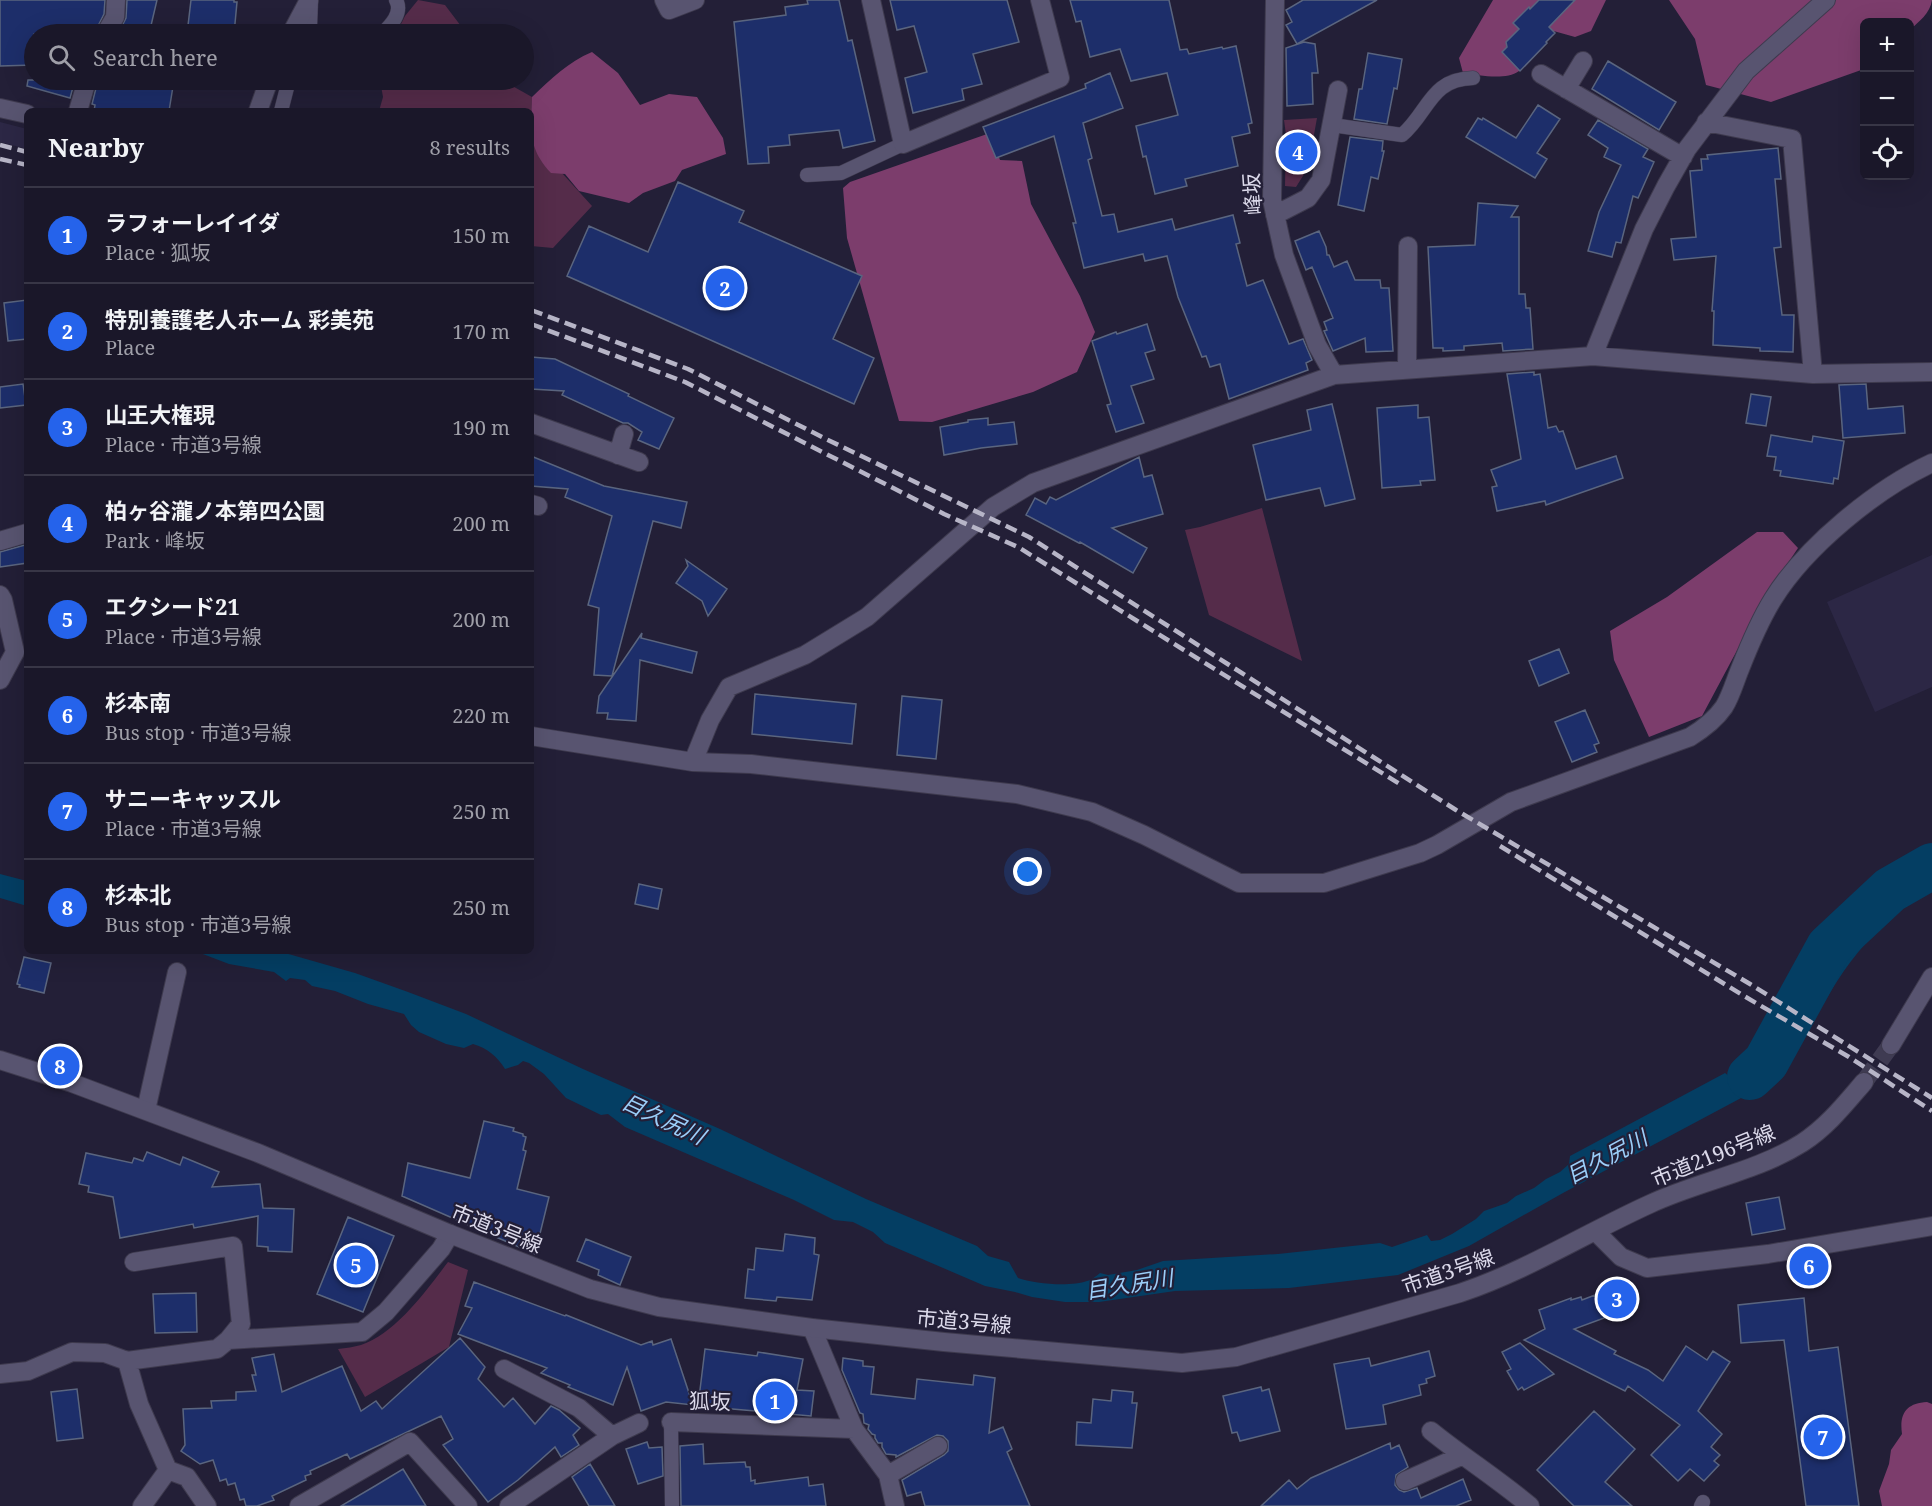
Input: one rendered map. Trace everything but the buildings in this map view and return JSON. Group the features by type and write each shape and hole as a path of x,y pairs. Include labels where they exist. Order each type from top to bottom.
{"street":[{"path":"111,24 115,17 116,0"},
{"path":"297,24 310,0"},
{"path":"664,0 669,10 695,0"},
{"path":"871,0 903,144 1060,78 1040,0"},
{"name":"峰坂","path":"1275,0 1272,200 1284,255 1313,334 1334,375"},
{"path":"1593,356 1644,229 1683,157 1706,122 1746,71 1826,0"},
{"path":"1566,89 1583,61"},
{"path":"1541,74 1683,157"},
{"path":"79,108 84,90"},
{"path":"259,108 265,90"},
{"path":"1275,215 1298,205 1315,190 1321,180 1338,90"},
{"path":"0,108 24,113"},
{"path":"1706,122 1792,139 1813,374"},
{"path":"1407,369 1408,246"},
{"path":"693,762 710,720 729,687 806,655 867,617 957,537 1014,493 1033,483 1334,375 1593,356 1813,374 1932,372"},
{"path":"534,424 639,462"},
{"path":"618,454 624,434"},
{"path":"534,736 693,762 751,764 1017,794 1092,812 1144,835 1239,883 1324,883 1420,853 1512,802 1690,737 1708,725 1725,705 1773,599 1806,557 1848,519 1883,492 1906,475 1932,463"},
{"path":"0,541 24,535"},
{"path":"0,595 14,649 0,680"},
{"path":"146,1110 177,972"},
{"path":"1891,1045 1927,997 1932,977"},
{"name":"市道3号線","path":"0,1060 72,1083 258,1153 450,1234 616,1298 659,1307 812,1328 1154,1361 1182,1363 1210,1361 1236,1357 1302,1339 1495,1281 1595,1231"},
{"name":"市道2196号線","path":"1595,1231 1651,1203 1762,1162 1802,1143 1834,1117 1864,1082"},
{"path":"1595,1231 1621,1257 1647,1268 1768,1254 1932,1226"},
{"path":"228,1340 362,1332 386,1312 441,1249 450,1234"},
{"path":"0,1374 27,1371 72,1352 105,1353 127,1361 217,1348 228,1340 241,1324 233,1246 134,1262"},
{"path":"812,1328 854,1429 888,1475 895,1506"},
{"path":"127,1361 139,1404 168,1470 187,1477 207,1506"},
{"path":"504,1370 579,1408 612,1436"},
{"name":"狐坂","path":"671,1422 854,1429"},
{"path":"509,1506 612,1436 639,1423"},
{"path":"1431,1431 1461,1456 1497,1479 1530,1506"},
{"path":"299,1506 410,1442 468,1506"},
{"path":"888,1475 938,1446"},
{"path":"1406,1481 1461,1456"},
{"path":"142,1506 168,1470"}],"lane":[{"path":"310,0 310,24"},
{"path":"390,24 398,15 399,5 396,0"},
{"path":"1332,125 1402,135 1440,88 1450,82 1473,78"},
{"path":"282,108 286,90"},
{"path":"807,175 841,173 903,144"},
{"path":"671,1422 672,1506"}],"shaded area":[{"path":"418,0 445,5 459,24 401,24"},
{"path":"1493,0 1606,0 1591,31 1575,37 1550,30 1528,63 1519,71 1507,76 1492,77 1463,73 1459,58"},
{"path":"1669,0 1932,0 1927,13 1914,26 1914,18 1860,18 1860,70 1771,102 1706,85 1695,39"},
{"path":"592,52 618,73 640,105 669,94 697,97 723,138 726,154 682,170 675,181 643,193 629,203 579,191 565,174 551,173 543,164 534,146 532,97 553,77"},
{"path":"382,90 520,90 532,97 532,108 380,108 383,97"},
{"path":"1317,118 1308,168 1296,187 1285,186 1284,120"},
{"path":"0,122 24,128 24,148 0,142"},
{"path":"990,133 1000,160 1022,161 1031,204 1080,296 1095,332 1077,372 1033,392 932,422 899,421 847,238 843,188 850,182"},
{"path":"534,142 592,206 553,248 534,246"},
{"path":"1262,508 1302,661 1209,615 1185,530"},
{"path":"1757,532 1783,532 1798,548 1766,596 1702,716 1649,737 1614,660 1610,631 1667,597"},
{"path":"1932,555 1932,687 1875,712 1827,602"},
{"path":"448,1262 468,1270 449,1347 365,1397 338,1349 361,1345 386,1331 409,1310"},
{"path":"1927,1402 1932,1404 1932,1506 1882,1506 1879,1491 1889,1464 1891,1450 1902,1434 1903,1415 1914,1404"}],"water":[{"path":"1932,855 1932,879 1859,951 1824,1003 1791,985 1816,949 1849,912 1890,876"},
{"path":"0,874 24,880 24,905 0,898"},
{"path":"203,954 288,954 355,973 466,1014 583,1069 720,1129 866,1199 977,1246 988,1256 1009,1262 1018,1278 1052,1284 1080,1283 1091,1280 1100,1273 1108,1275 1137,1270 1163,1261 1278,1254 1380,1243 1392,1247 1427,1235 1431,1241 1440,1240 1476,1219 1484,1211 1507,1203 1560,1172 1569,1164 1570,1156 1725,1073 1730,1077 1741,1073 1755,1061 1762,1051 1774,1020 1800,1036 1776,1072 1758,1089 1469,1246 1398,1275 1289,1288 1175,1291 1099,1302 1065,1302 985,1286 885,1243 873,1232 853,1222 834,1220 794,1200 625,1127 608,1114 601,1115 566,1098 544,1074 529,1063 523,1061 505,1069 499,1060 483,1048 473,1044 464,1048 446,1044 419,1032 404,1014 368,1004 335,991 312,986 305,980 290,978 286,981 274,972 229,964"}],"waterway":[{"name":"目久尻川","path":"1750,1077 1766,1062 1829,947 1890,890 1932,866"}],"tunnel":[{"path":"1864,1082 1891,1045"}],"railway":[{"path":"0,145 24,151"},
{"path":"0,159 24,164"},
{"path":"534,311 688,369 826,439 1029,537 1456,810 1750,984 1932,1098"},
{"path":"534,325 685,382 944,514 1018,547 1403,786"},
{"path":"1500,846 1744,996 1849,1057 1932,1111"}],"place":[{"name":"柏ヶ谷瀧ノ本第四公園","path":"1298,152"},
{"name":"特別養護老人ホーム 彩美苑","path":"725,288"},
{"name":"杉本北","path":"60,1066"},
{"name":"エクシード21","path":"356,1265"},
{"name":"杉本南","path":"1809,1266"},
{"name":"山王大権現","path":"1617,1299"},
{"name":"ラフォーレイイダ","path":"775,1401"},
{"name":"サニーキャッスル","path":"1823,1437"}]}
